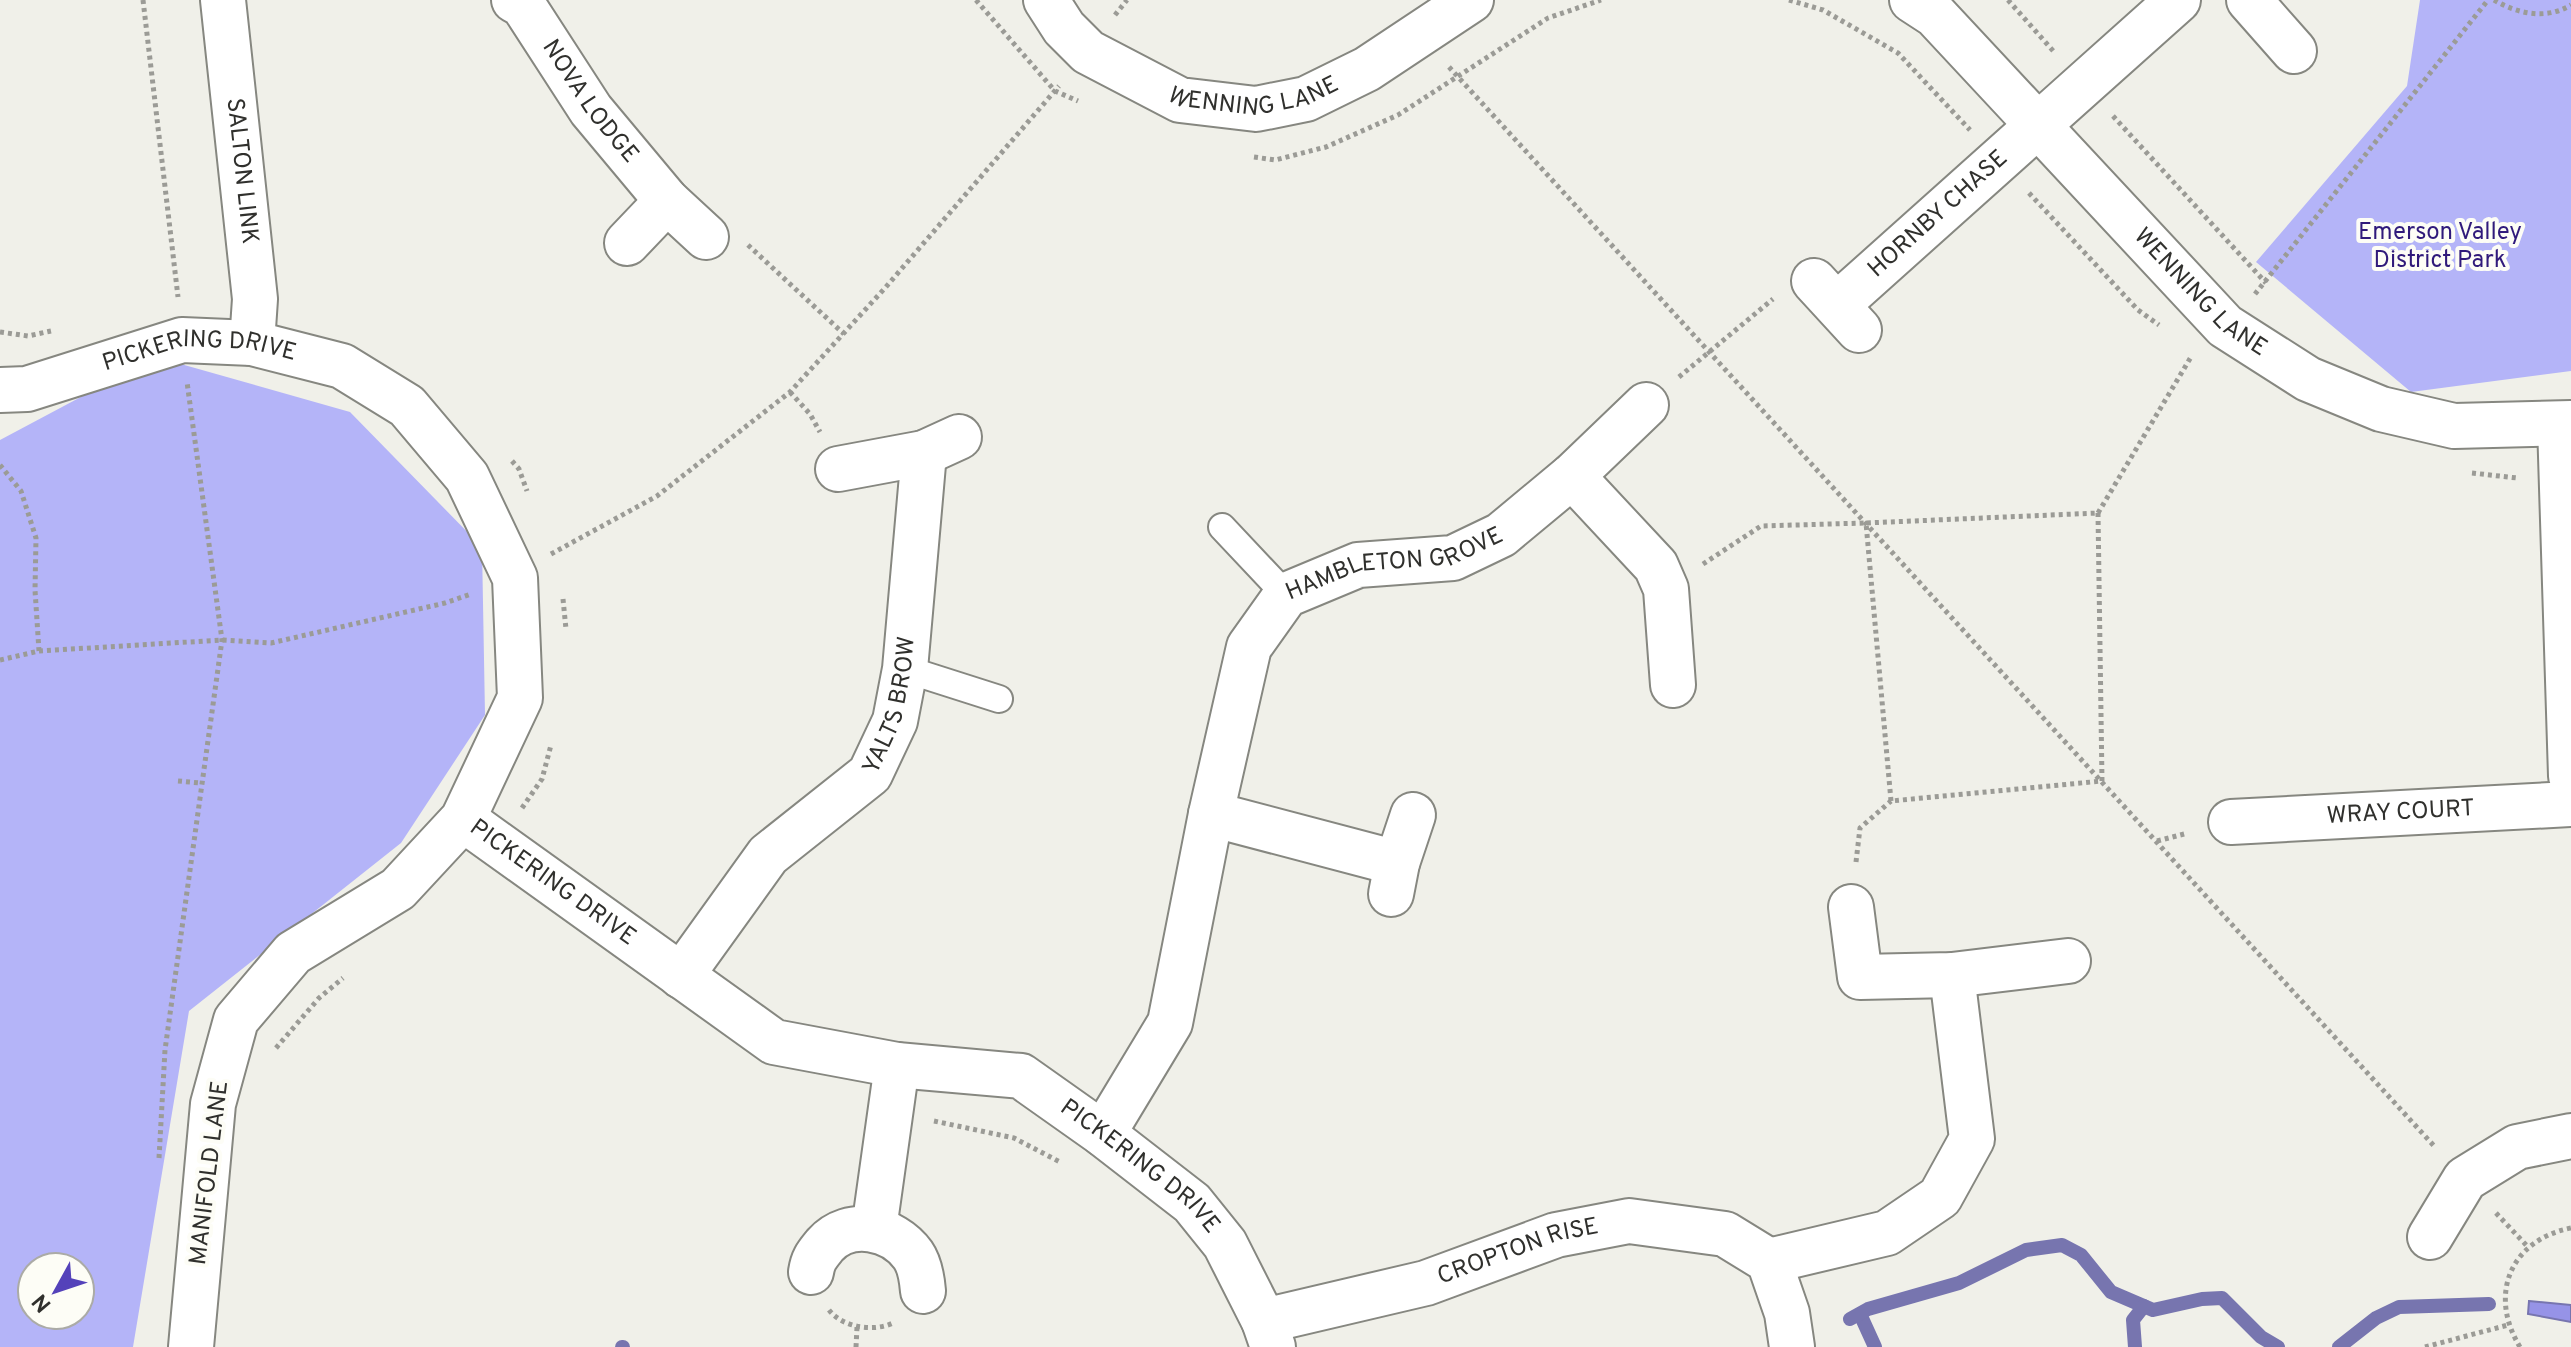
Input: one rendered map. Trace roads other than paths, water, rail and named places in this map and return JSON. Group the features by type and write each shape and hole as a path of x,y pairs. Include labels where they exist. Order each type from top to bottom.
{"street":[{"name":"SALTON LINK","path":"223,0 255,299 252,343"},
{"name":"NOVA LODGE","path":"514,0 523,5 591,110 667,201 706,237"},
{"name":"WENNING LANE","path":"1046,0 1064,28 1088,52 1180,100 1256,109 1306,99 1367,69 1471,0"},
{"name":"WENNING LANE","path":"1912,0 1935,15 2225,326 2308,379 2381,409 2454,426 2565,424"},
{"name":"HORNBY CHASE","path":"1837,306 2178,0"},
{"path":"2249,0 2294,51"},
{"path":"627,243 667,201"},
{"name":"PICKERING DRIVE","path":"0,390 27,389 182,340 252,343 342,366 407,406 467,477 515,578 520,698 463,819 774,1042 897,1065 1021,1076 1192,1203 1225,1244 1268,1334"},
{"name":"HAMBLETON GROVE","path":"1103,1134 1170,1023 1211,814 1249,647 1286,595 1358,565 1453,558 1501,535 1572,476 1646,405"},
{"path":"2565,424 2571,776"},
{"name":"YALTS BROW","path":"681,976 768,855 870,774 895,721 942,445 838,469"},
{"path":"1572,476 1656,566 1666,589 1673,685"},
{"name":"WRAY COURT","path":"2231,822 2571,804"},
{"path":"1211,814 1394,878 1413,815"},
{"name":"MANIFOLD LANE","path":"191,1347 213,1104 236,1020 293,953 398,889 463,819"},
{"path":"1851,907 1860,977 1952,975 2068,961"},
{"path":"1792,1347 1787,1313 1769,1261 1887,1233 1940,1197 1972,1139 1952,975"},
{"path":"874,1229 897,1065"},
{"path":"2430,1237 2465,1179 2517,1147 2571,1136"},
{"name":"CROPTON RISE","path":"1268,1334 1426,1283 1556,1235 1629,1221 1725,1234 1769,1261"},
{"path":"811,1272 812,1260 832,1238 853,1229 874,1229 895,1236 914,1255 923,1291"}],"lane":[{"path":"1222,527 1286,595"},
{"path":"905,669 999,699"}],"waterway":[{"path":"1850,1319 1868,1309 1959,1283 2026,1250 2062,1245 2081,1255 2111,1292 2153,1310 2202,1299 2222,1298 2261,1337 2278,1347"},
{"path":"2339,1347 2376,1318 2399,1307 2489,1304"},
{"path":"2135,1347 2133,1320 2144,1306"},
{"path":"1860,1314 1875,1347"}],"park label":[{"name":"Emerson Valley District Park","path":"2440,247"}]}
